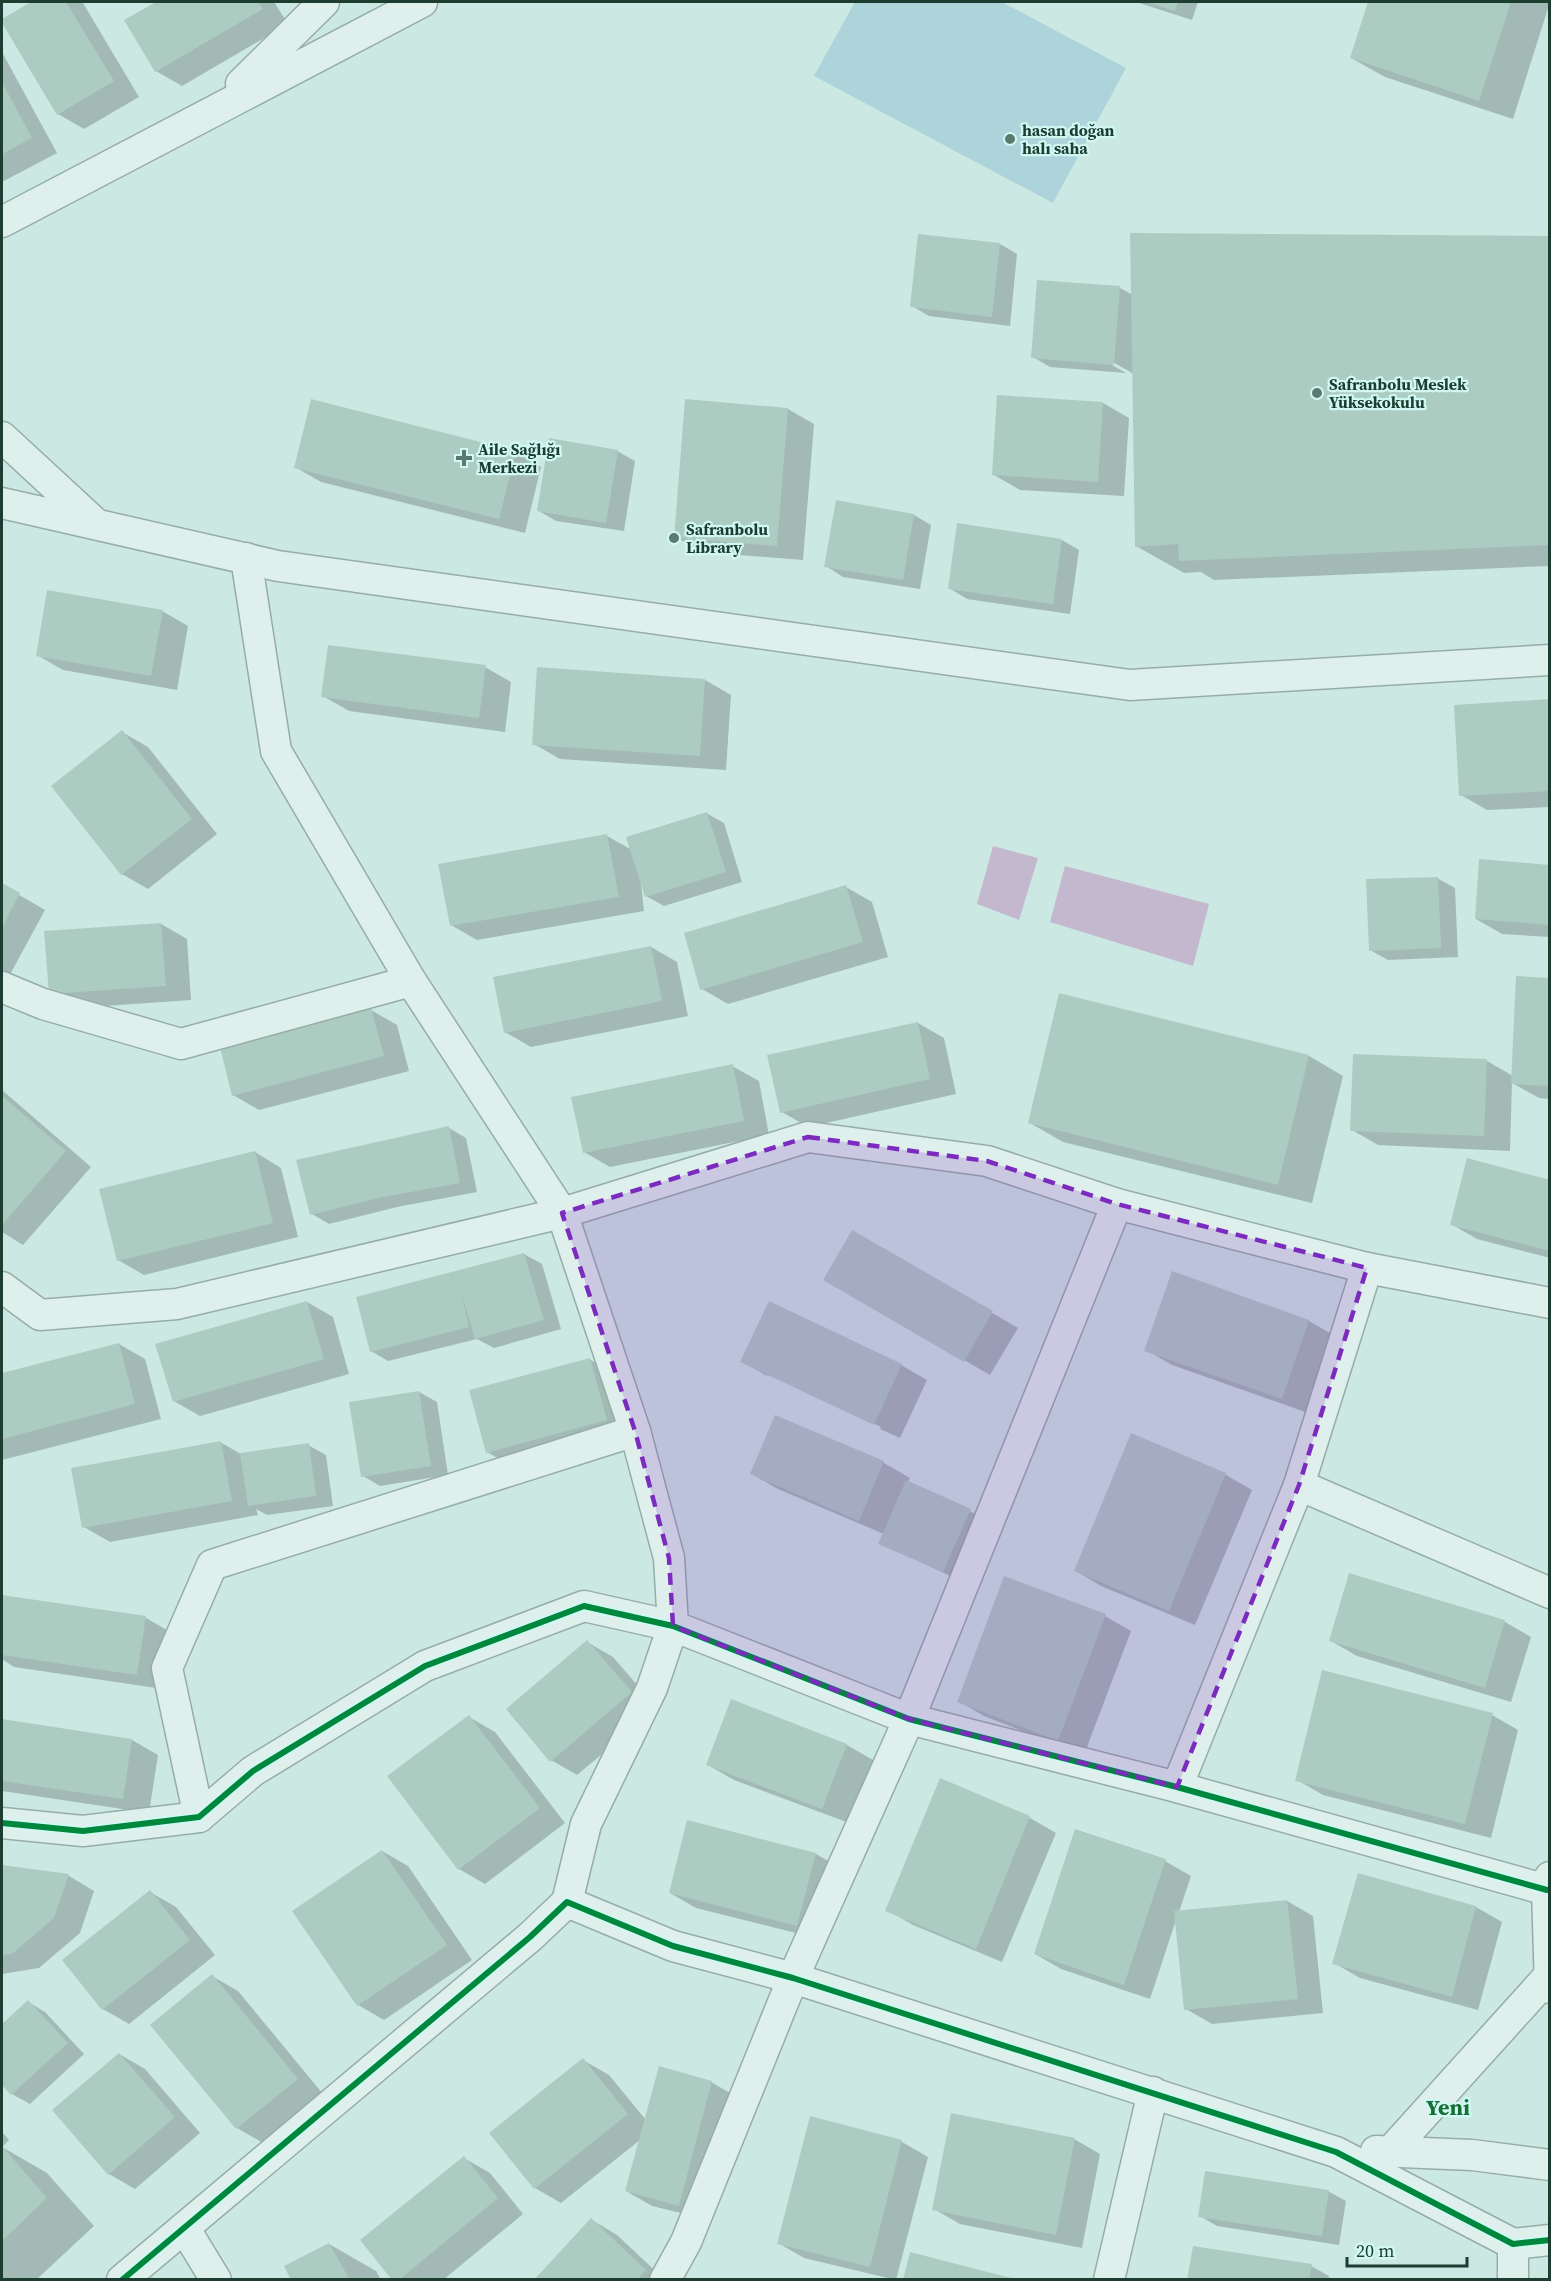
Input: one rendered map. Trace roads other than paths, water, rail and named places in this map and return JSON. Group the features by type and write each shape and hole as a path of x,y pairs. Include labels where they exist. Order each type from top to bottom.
{"street":[{"path":"221,105 324,2"},
{"path":"2,222 221,105 422,2"},
{"path":"2,437 97,525"},
{"path":"2,503 278,566 1130,685 1550,660"},
{"path":"123,2280 530,1937 567,1902 586,1824 652,1688 673,1626 669,1558 635,1431 562,1213 411,981 276,751 246,558"},
{"path":"2,987 43,1004 181,1044 411,981"},
{"path":"2,1287 40,1315 177,1304 562,1213 808,1137 987,1161 1118,1204 1367,1268 1550,1303"},
{"path":"665,2280 686,2242 793,1978 909,1719 1118,1204"},
{"path":"1177,1787 1299,1485 1367,1268"},
{"path":"199,1817 167,1668 212,1565 635,1431"},
{"path":"1299,1485 1550,1593"},
{"path":"2,1823 83,1831 199,1817 253,1771 425,1666 584,1606 673,1626 909,1719 1548,1884 1548,1983 1390,2152"},
{"path":"567,1902 672,1946 793,1978 1332,2151 1514,2244 1550,2240"},
{"path":"1109,2280 1153,2092"},
{"path":"1332,2151 1472,2155 1550,2165"},
{"path":"185,2229 216,2280"},
{"path":"1513,2280 1514,2244"}],"place":[{"name":"hasan doğan halı saha","path":"1010,139"},
{"name":"Safranbolu Meslek Yüksekokulu","path":"1317,393"},
{"name":"Aile Sağlığı Merkezi","path":"464,458"},
{"name":"Safranbolu Library","path":"674,538"}],"district":[{"name":"Yeni","path":"1448,2107"}]}
